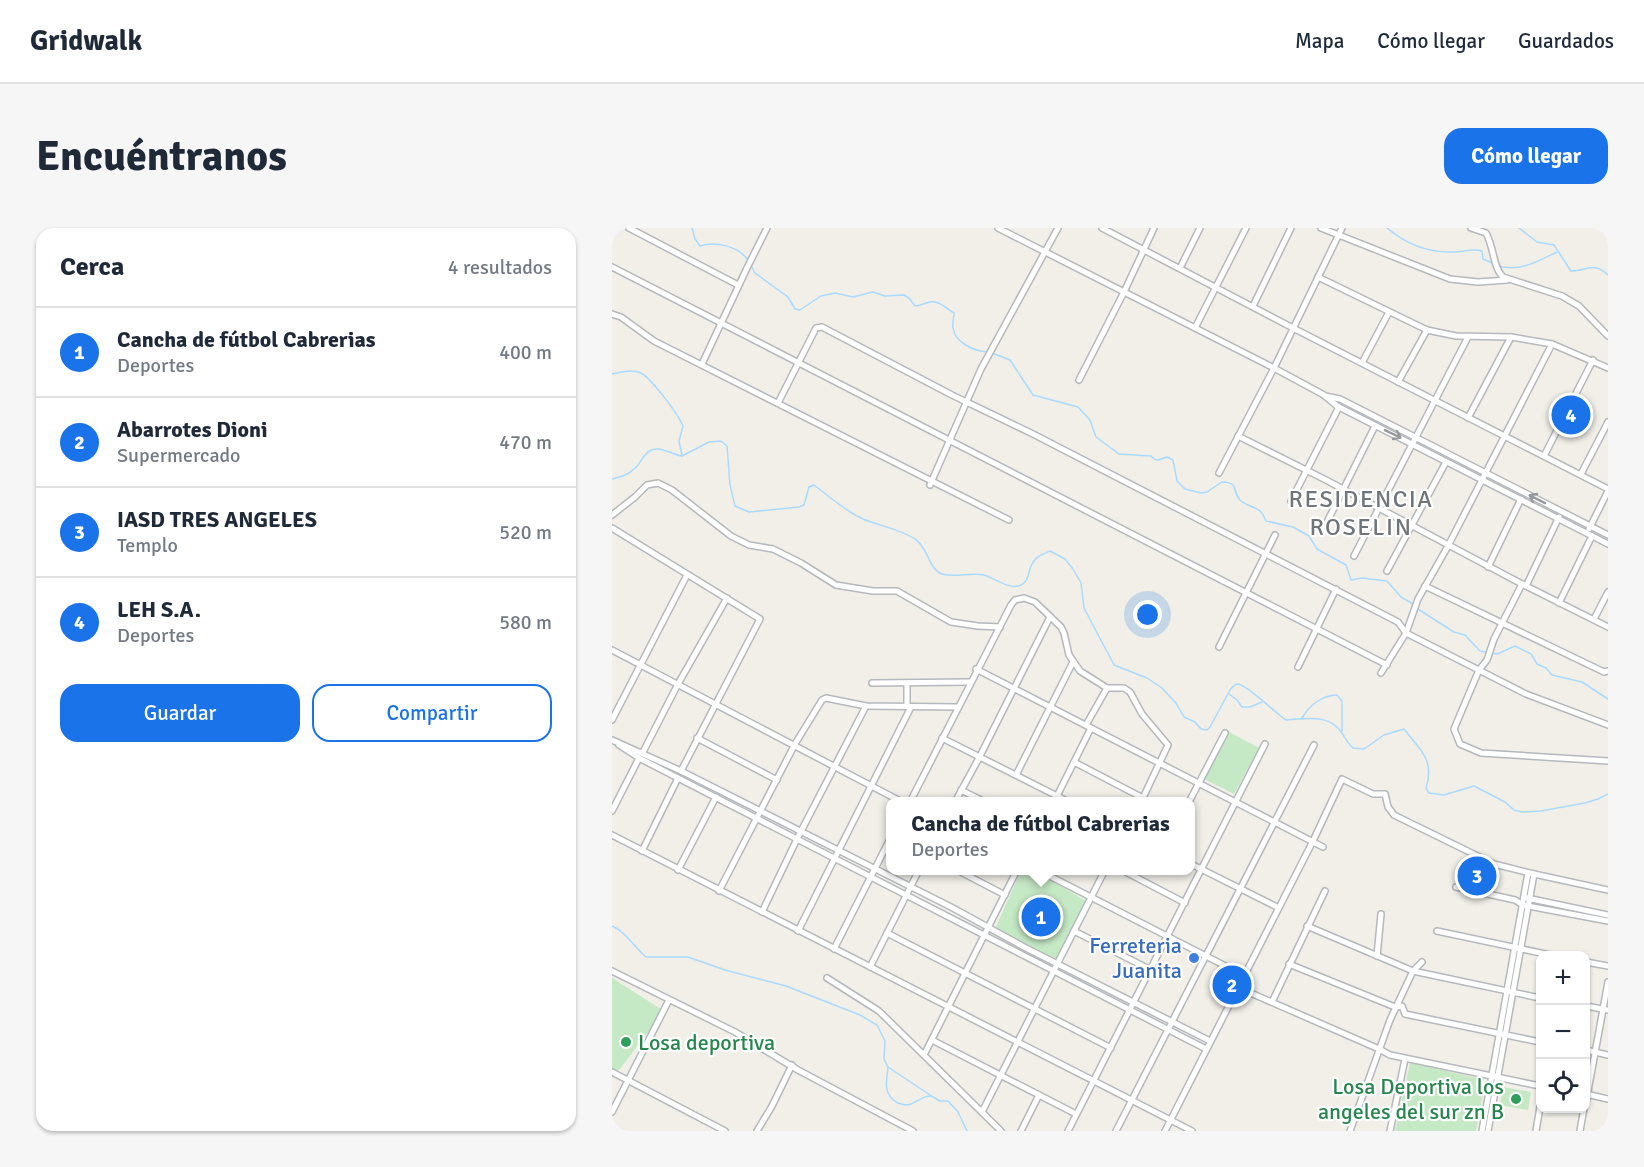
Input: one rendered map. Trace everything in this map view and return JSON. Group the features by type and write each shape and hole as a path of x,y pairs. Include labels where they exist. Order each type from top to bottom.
{"street":[{"path":"629,228 738,285"},
{"path":"702,364 767,228"},
{"path":"998,228 1274,368 1375,426 1608,544"},
{"path":"931,483 981,369 1058,228"},
{"path":"1079,380 1154,228"},
{"path":"1180,268 1200,228"},
{"path":"1195,328 1246,228"},
{"path":"1252,306 1291,228"},
{"path":"1321,228 1450,279 1478,282 1507,280 1537,286 1579,306 1608,336"},
{"path":"1218,472 1274,368 1342,228"},
{"path":"1471,228 1486,233 1495,255 1498,272 1507,280"},
{"path":"1105,229 1608,490 1559,603"},
{"path":"612,267 1387,664"},
{"path":"1318,277 1427,330 1468,337 1511,337 1552,344 1608,368"},
{"path":"1362,363 1389,312"},
{"path":"612,314 621,317 654,340 931,483 1009,520"},
{"path":"778,403 816,328 822,327 1266,553 1398,622 1406,633 1526,694 1608,725"},
{"path":"1398,382 1427,330"},
{"path":"1354,556 1468,337"},
{"path":"1468,418 1511,337"},
{"path":"1381,674 1406,633 1418,599 1448,546 1552,344"},
{"path":"1544,456 1593,360"},
{"path":"1324,395 1340,399 1608,535"},
{"path":"1291,501 1339,407"},
{"path":"1581,474 1608,422"},
{"path":"1322,532 1375,426"},
{"path":"1238,436 1608,627"},
{"path":"1387,572 1446,462"},
{"path":"612,515 647,485 658,483 672,490 731,536 749,545 773,549 836,585 873,591 897,591 951,622 1000,627"},
{"path":"1488,567 1521,499"},
{"path":"1562,512 1494,639 1487,660 1479,670 1454,729 1460,744 1481,753 1608,761"},
{"path":"612,529 760,619 681,771"},
{"path":"1219,647 1275,536"},
{"path":"612,720 687,575"},
{"path":"1425,586 1604,672 1608,671"},
{"path":"1298,667 1336,590"},
{"path":"1594,620 1608,591"},
{"path":"612,811 678,684 727,598"},
{"path":"912,797 1011,605 1015,600 1024,598 1035,602 1061,627 1069,655 1085,675 1107,688 1124,688 1133,695 1142,714 1168,745 1143,797"},
{"path":"957,797 1050,617"},
{"path":"612,650 894,797"},
{"path":"1016,775 1073,662"},
{"path":"976,669 1275,820 1323,847"},
{"path":"872,683 970,682"},
{"path":"798,931 837,850 873,786 909,707 907,683"},
{"path":"1057,797 1107,688"},
{"path":"719,891 795,744 822,700 826,698 866,706 958,707"},
{"path":"762,912 866,706"},
{"path":"1191,797 1225,733"},
{"path":"697,738 777,780"},
{"path":"942,738 1016,775 1053,797"},
{"path":"612,741 681,771 1210,1041"},
{"path":"1068,1131 1265,744"},
{"path":"1116,1131 1314,745"},
{"path":"641,755 678,778 1206,1049"},
{"path":"1074,762 1137,797"},
{"path":"642,851 678,778"},
{"path":"1165,1131 1313,841 1342,779 1373,794 1385,794 1388,807 1394,815 1494,864 1608,890"},
{"path":"961,790 976,797"},
{"path":"678,870 716,797"},
{"path":"612,835 1192,1131"},
{"path":"834,949 886,846"},
{"path":"1195,866 1277,908"},
{"path":"1482,1131 1503,1035 1531,873"},
{"path":"870,967 916,875"},
{"path":"967,875 1005,895"},
{"path":"924,1055 1015,875"},
{"path":"1048,875 1243,975"},
{"path":"982,1112 1103,875"},
{"path":"1132,875 1185,903"},
{"path":"1456,887 1515,900 1608,915"},
{"path":"1272,1002 1325,891"},
{"path":"1527,902 1608,921"},
{"path":"1377,956 1381,914"},
{"path":"1307,927 1413,971 1536,997"},
{"path":"1074,931 1151,970"},
{"path":"1437,931 1536,952"},
{"path":"886,933 1111,1048"},
{"path":"1350,1131 1395,1007 1413,971 1422,962"},
{"path":"1590,963 1608,966"},
{"path":"1289,964 1395,1007 1402,1006 1405,1014 1536,1041"},
{"path":"612,971 735,1032 913,1131"},
{"path":"827,978 879,1011 1001,1131"},
{"path":"1590,1076 1605,1010 1608,982"},
{"path":"1237,987 1390,1055 1536,1085"},
{"path":"612,1112 669,1000"},
{"path":"1590,1007 1605,1010"},
{"path":"932,1040 1076,1114"},
{"path":"1590,1051 1608,1055"},
{"path":"1390,1131 1406,1059"},
{"path":"757,1131 792,1065"},
{"path":"612,1072 725,1131"},
{"path":"1488,1131 1494,1078"},
{"path":"1021,1131 1039,1095"},
{"path":"1590,1096 1608,1099"},
{"path":"1536,1131 1539,1113"},
{"path":"1580,1131 1583,1113"}],"green space":[{"path":"1229,732 1259,748 1234,794 1204,779"},
{"path":"1019,875 1043,875 1089,903 1060,960 994,931"},
{"name":"Losa deportiva","path":"612,978 664,1011 616,1074 612,1072"},
{"path":"1410,1063 1481,1079 1480,1086 1484,1088 1476,1131 1395,1131"},
{"name":"Losa Deportiva los angeles del sur zn B","path":"1503,1087 1531,1092 1528,1110 1500,1105"}],"waterway":[{"path":"692,228 700,246 713,244 733,248 748,260"},
{"path":"1387,228 1402,239 1426,249 1444,252 1482,251 1483,259 1495,264"},
{"path":"1519,228 1537,242 1554,245 1571,271 1599,268 1608,275"},
{"path":"1499,266 1522,267 1557,252"},
{"path":"750,264 755,273 788,297 795,309 800,310 821,296 835,293 853,297 873,292 885,296 904,295 915,306 937,302 954,313 953,328 961,342 971,348 988,352"},
{"path":"992,353 1010,360 1033,395 1078,407 1090,420 1096,437 1119,454 1151,456 1157,460 1167,457 1173,460 1177,481 1185,489 1201,493 1207,492 1222,482 1232,484 1237,497 1245,504 1259,510 1266,521 1293,527 1309,536 1317,549 1346,565 1351,580 1362,578 1387,581 1401,597 1415,605"},
{"path":"612,374 626,371 638,372 657,389 683,426 679,441 682,456"},
{"path":"612,479 632,471 647,453 654,449 682,456 709,442 721,441 727,446 730,485 735,506 749,512 804,505 809,487 814,485 856,516 915,539 923,547 934,568 942,574 984,575 1014,587 1025,583 1033,562 1042,555 1050,551 1065,559 1081,583 1084,608 1114,665 1147,678 1162,688 1176,703 1184,717 1195,722 1201,729 1207,730 1210,727 1230,690 1238,684 1248,689 1286,720 1313,718 1333,724 1353,748 1364,749 1384,735 1404,729 1427,762 1429,770 1426,788 1429,793 1444,795 1474,786 1505,802 1514,810 1522,812 1585,803 1608,794"},
{"path":"1418,609 1454,632 1465,635 1480,651 1497,654 1515,646 1531,654 1537,664 1546,668 1552,675 1582,682 1608,699"},
{"path":"1229,694 1242,707 1250,707 1262,702"},
{"path":"1302,718 1316,702 1331,695 1337,695 1342,701 1342,731"},
{"path":"612,926 626,936 646,957 688,957 725,970 786,986 860,1015 877,1025 885,1041 884,1059 888,1067 940,1101 948,1101 958,1112 967,1131"},
{"path":"888,1068 886,1083 893,1100 908,1105 931,1096"}],"place":[{"name":"LEH S.A.","path":"1571,415"},
{"name":"IASD TRES ANGELES","path":"1477,876"},
{"name":"Cancha de fútbol Cabrerias","path":"1041,917"},
{"name":"Ferreteria Juanita","path":"1194,958"},
{"name":"Abarrotes Dioni","path":"1232,985"},
{"name":"Losa deportiva","path":"626,1042"},
{"name":"Losa Deportiva los angeles del sur zn B","path":"1516,1099"}],"district":[{"name":"RESIDENCIA ROSELIN","path":"1361,513"}]}
